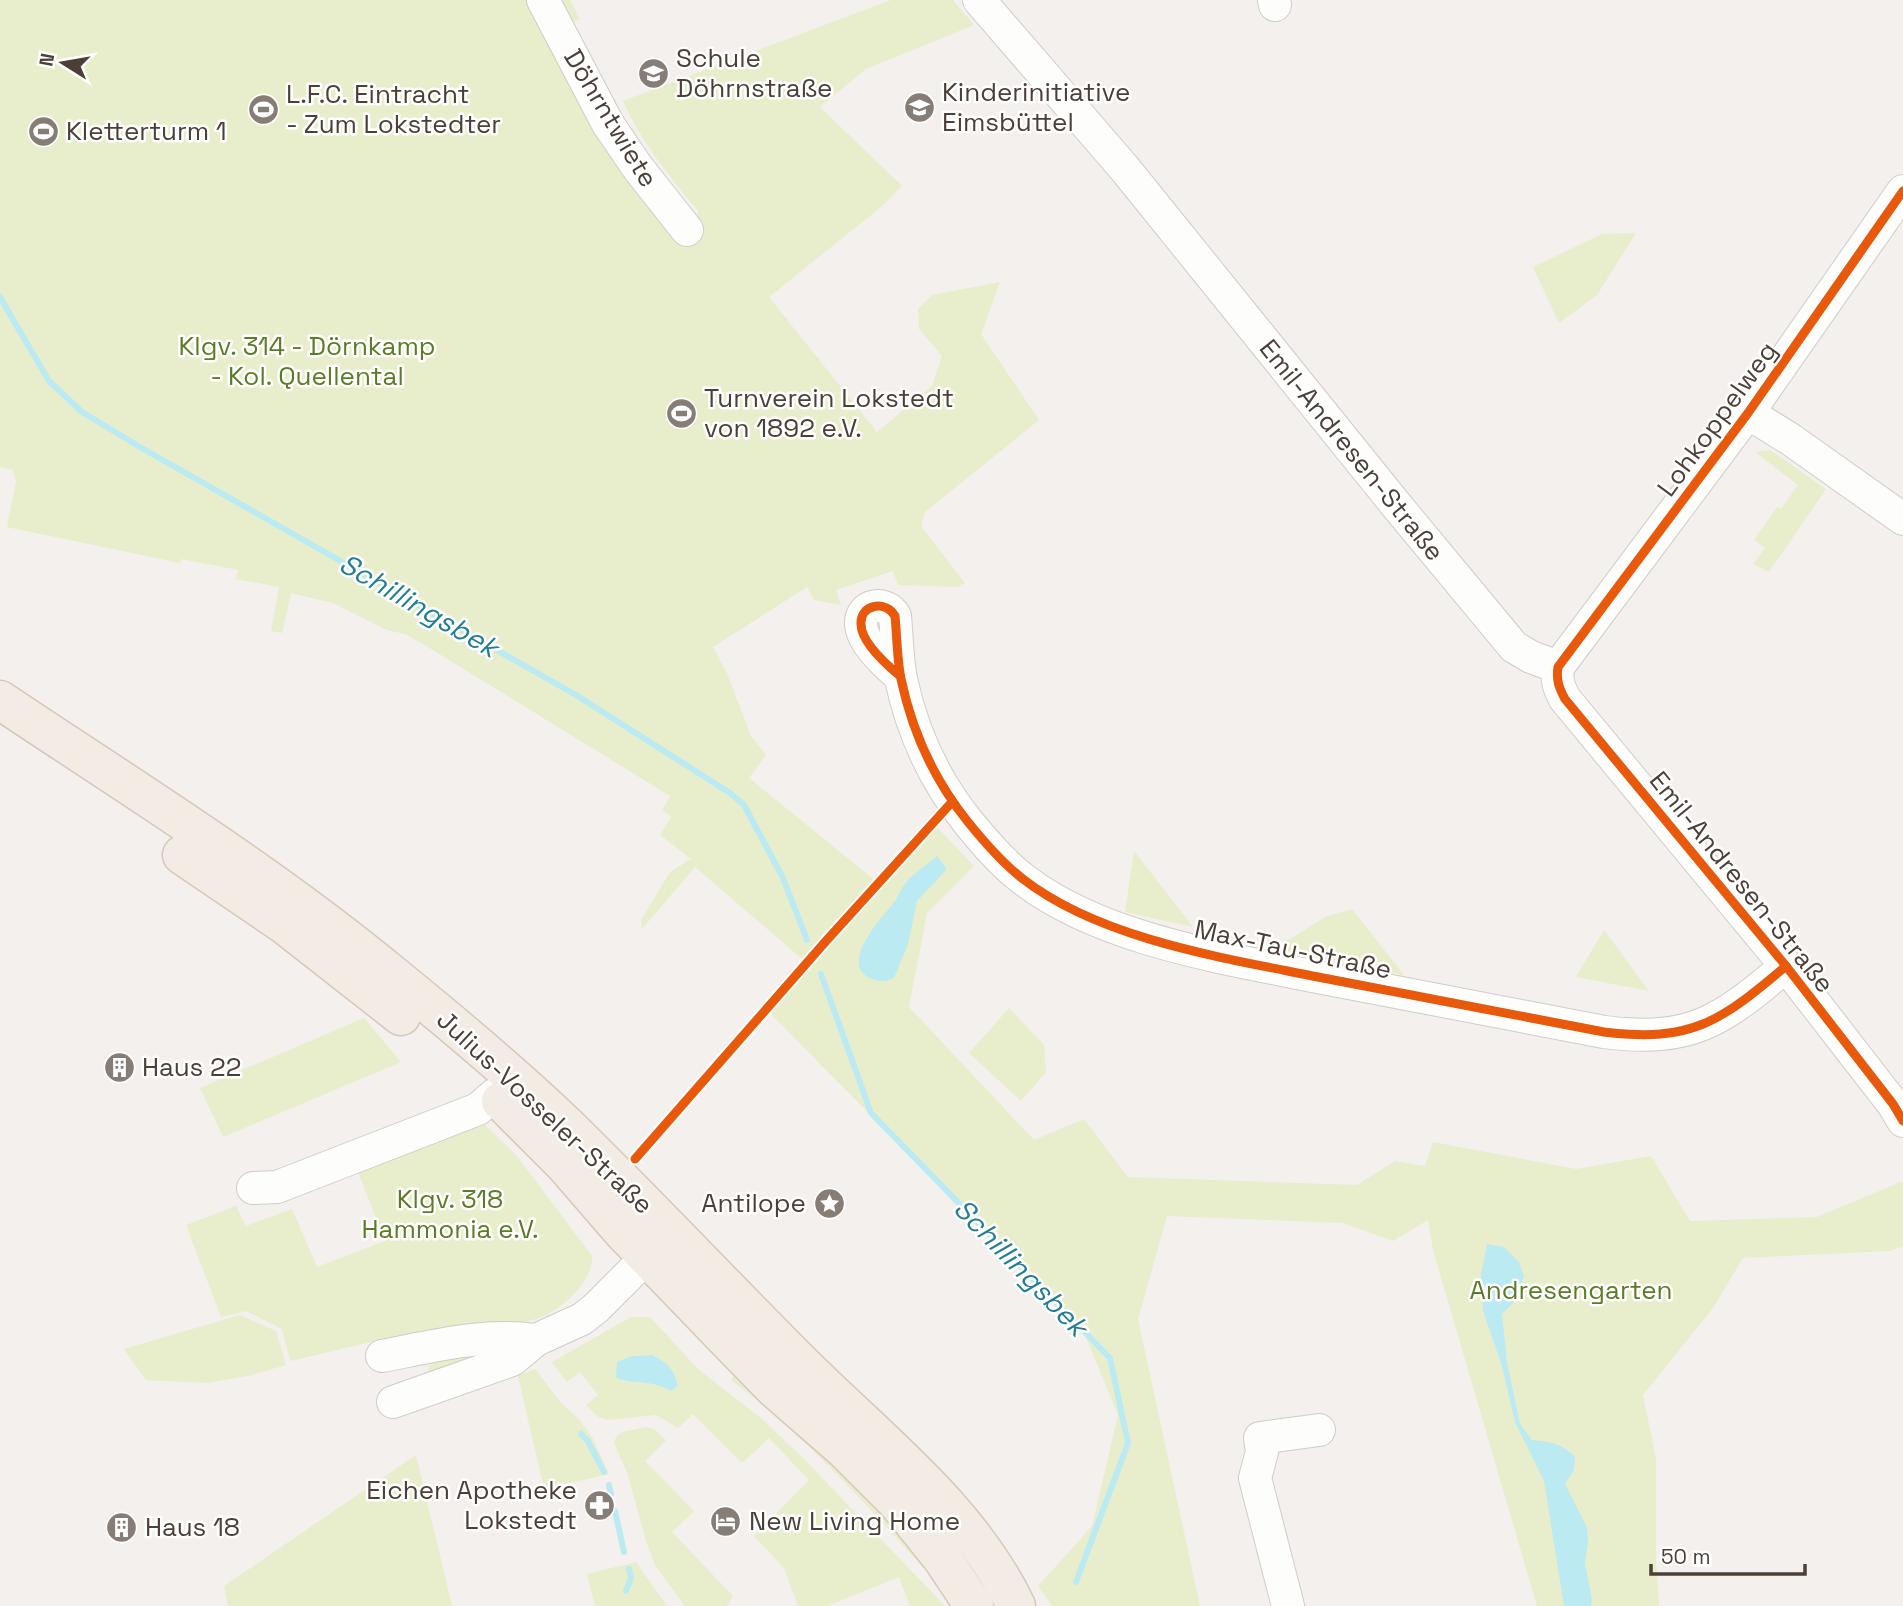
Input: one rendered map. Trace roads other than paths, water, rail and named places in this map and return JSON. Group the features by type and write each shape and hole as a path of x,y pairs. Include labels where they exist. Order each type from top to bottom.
{"main road":[{"name":"Julius-Vosseler-Straße","path":"0,699 300,903 382,966 486,1053 563,1123 775,1389 845,1450 890,1494 942,1558 974,1606"},
{"name":"Julius-Vosseler-Straße","path":"0,730 285,925 381,999 495,1095 565,1165 613,1222 659,1245 832,1394 938,1496 990,1561 1016,1606"}],"street":[{"name":"Döhrntwiete","path":"543,0 608,124 645,178 687,230"},
{"name":"Emil-Andresen-Straße","path":"979,0 1125,169 1514,647 1531,657 1559,667 1559,686 1565,699 1786,966 1893,1104 1903,1121"},
{"name":"Lohkoppelweg","path":"1559,667 1748,413 1903,191"},
{"path":"1748,413 1790,439 1903,519"},
{"name":"Max-Tau-Straße","path":"900,676 916,729 930,762 952,802 989,848 1024,880 1052,899 1140,936 1253,964 1636,1036 1674,1033 1708,1022 1735,1007 1786,966"},
{"path":"253,1188 277,1187 318,1173 478,1109 495,1095"},
{"path":"536,1340 507,1336 486,1337 395,1354 406,1398 512,1360 536,1340 582,1319 659,1245"},
{"path":"1288,1606 1255,1478 1262,1452 1260,1438 1319,1430"}],"water":[{"path":"937,856 947,869 917,901 908,944 894,978 881,981 868,977 861,970 859,961 866,939 908,881"},
{"path":"1487,1244 1504,1247 1519,1262 1524,1277 1514,1302 1502,1314 1507,1362 1520,1424 1532,1440 1560,1446 1575,1457 1574,1470 1565,1484 1587,1527 1585,1563 1591,1606 1564,1606 1544,1481 1515,1422 1502,1366 1483,1311 1481,1275"},
{"path":"652,1355 666,1363 672,1371 678,1386 671,1391 616,1377 617,1362 632,1356"}],"waterway":[{"name":"Schillingsbek","path":"0,297 49,381 82,412 576,695 730,793 744,805 783,878 807,940"},
{"name":"Schillingsbek","path":"821,974 871,1113 1110,1358 1128,1443 1076,1582"},
{"path":"581,1434 588,1441 604,1472"},
{"path":"609,1485 611,1494"},
{"path":"615,1511 624,1552"},
{"path":"626,1591 631,1578 629,1569"}],"place":[{"name":"Schule Döhrnstraße","path":"653,73"},
{"name":"Kinderinitiative Eimsbüttel","path":"919,107"},
{"name":"L.F.C. Eintracht - Zum Lokstedter","path":"263,109"},
{"name":"Kletterturm 1","path":"43,131"},
{"name":"Turnverein Lokstedt von 1892 e.V.","path":"681,413"},
{"name":"Haus 22","path":"119,1067"},
{"name":"Antilope","path":"829,1203"},
{"name":"Eichen Apotheke Lokstedt","path":"600,1505"},
{"name":"New Living Home","path":"726,1521"},
{"name":"Haus 18","path":"122,1527"}],"park label":[{"name":"Klgv. 314 - Dörnkamp - Kol. Quellental","path":"307,361"},
{"name":"Klgv. 318 Hammonia e.V.","path":"450,1214"},
{"name":"Andresengarten","path":"1571,1290"}]}
